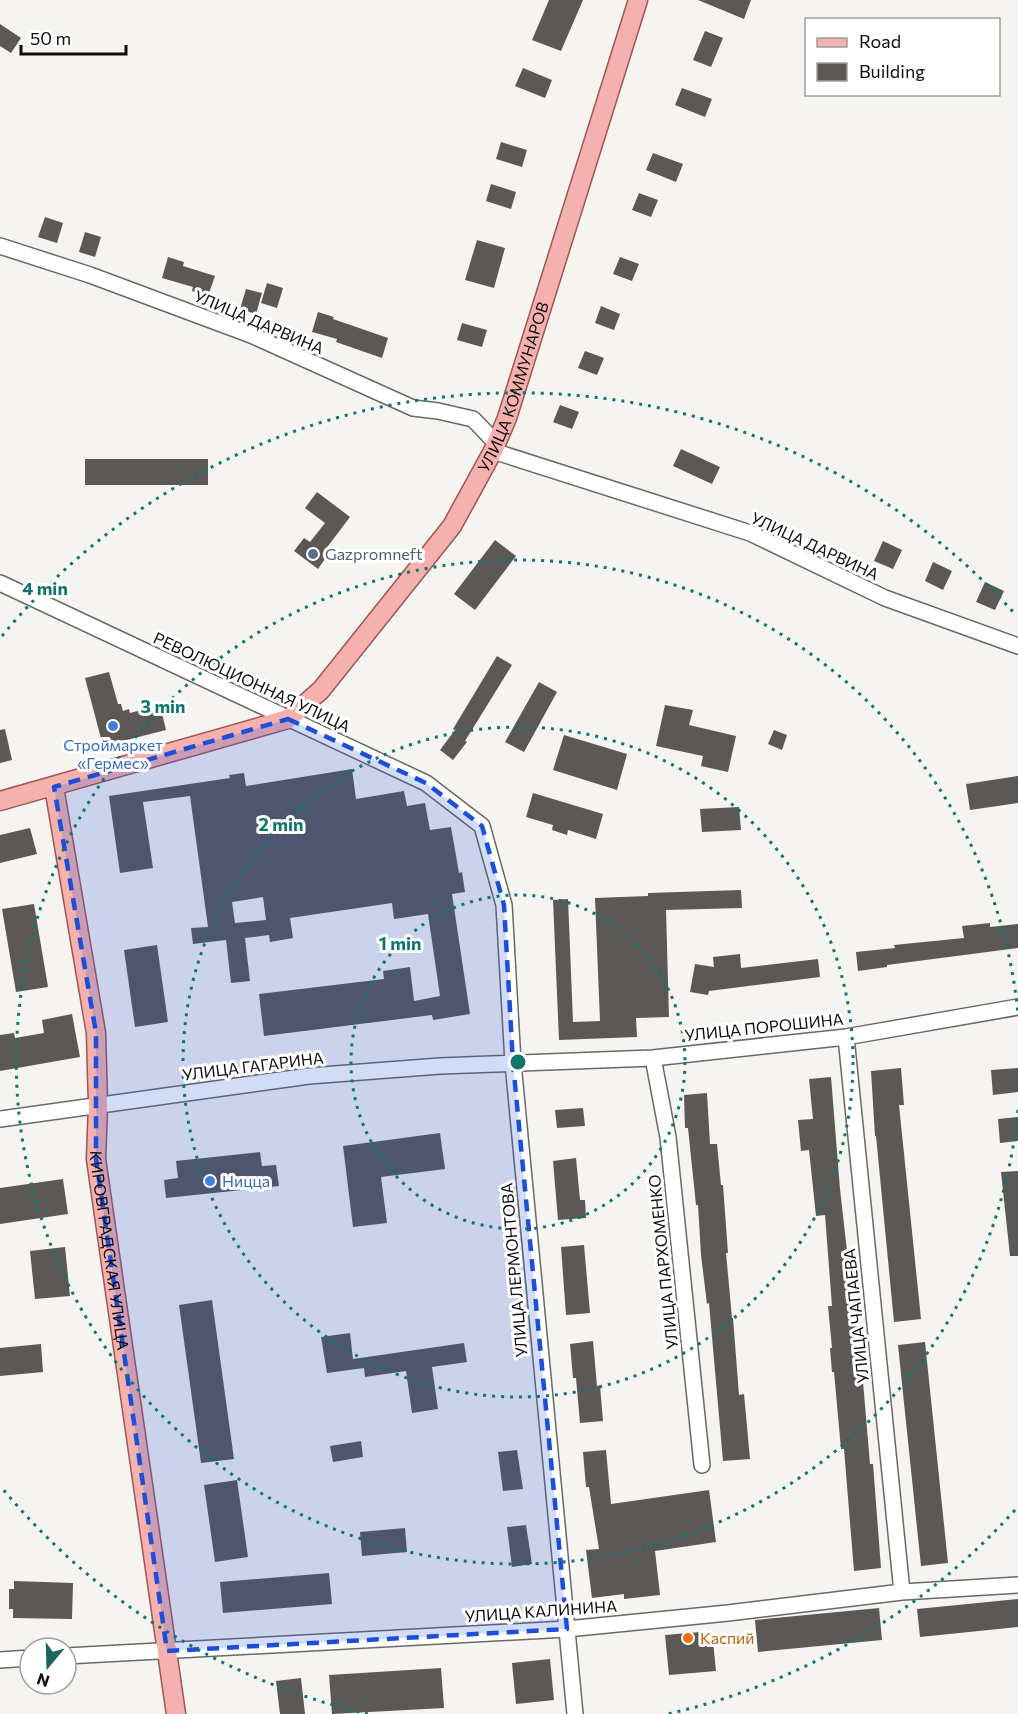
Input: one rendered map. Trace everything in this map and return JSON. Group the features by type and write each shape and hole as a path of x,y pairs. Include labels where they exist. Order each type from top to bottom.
{"main road":[{"name":"УЛИЦА КОММУНАРОВ","path":"288,719 321,690 452,526 495,447 507,418 638,0"},
{"path":"0,801 288,719"},
{"name":"КИРОВГРАДСКАЯ УЛИЦА","path":"54,787 96,1033 98,1105 96,1160 176,1714"}],"street":[{"name":"УЛИЦА ДАРВИНА","path":"0,246 90,275 251,336 413,408 473,419 495,447 750,533 885,598 1018,646"},
{"name":"РЕВОЛЮЦИОННАЯ УЛИЦА","path":"0,583 426,783 482,826"},
{"name":"УЛИЦА ЛЕРМОНТОВА","path":"482,826 504,905 513,1063 575,1714"},
{"name":"УЛИЦА ПОРОШИНА","path":"513,1063 653,1058 846,1037 1018,1007"},
{"name":"УЛИЦА ЧАПАЕВА","path":"846,1037 902,1592"},
{"name":"УЛИЦА ПАРХОМЕНКО","path":"653,1058 668,1137 702,1465"},
{"name":"УЛИЦА ГАГАРИНА","path":"0,1119 309,1076 513,1063"},
{"name":"УЛИЦА КАЛИНИНА","path":"78,1655 567,1629 902,1592 1018,1585"},
{"path":"0,1660 18,1659"}],"highlighted area":[{"path":"288,719 426,783 482,826 504,905 513,1063 567,1629 167,1651 96,1159 96,1033 54,787"}],"building":[{"path":"549,0 583,0 561,51 532,40"},
{"path":"698,0 751,0 744,19"},
{"path":"0,24 21,38 11,53 0,46"},
{"path":"705,31 723,38 711,67 693,60"},
{"path":"523,68 552,80 545,98 515,86"},
{"path":"682,88 712,99 705,117 675,105"},
{"path":"501,142 527,150 522,167 496,159"},
{"path":"653,153 683,164 676,182 646,170"},
{"path":"491,184 516,192 511,209 486,201"},
{"path":"639,193 658,200 651,217 632,210"},
{"path":"45,217 63,223 57,243 38,237"},
{"path":"85,232 101,237 95,257 79,252"},
{"path":"477,240 505,248 494,288 465,280"},
{"path":"168,257 184,262 183,266 215,276 208,296 192,291 193,287 162,278"},
{"path":"620,257 639,264 632,281 613,274"},
{"path":"267,283 283,288 277,308 261,303"},
{"path":"246,289 262,293 256,314 240,309"},
{"path":"601,306 620,314 614,330 595,323"},
{"path":"318,312 388,338 382,358 336,342 337,339 312,332"},
{"path":"462,323 487,330 482,347 457,340"},
{"path":"585,351 604,358 597,375 578,368"},
{"path":"560,405 579,412 572,429 553,422"},
{"path":"681,449 720,467 712,484 673,466"},
{"path":"85,459 208,459 208,485 85,485"},
{"path":"317,492 350,517 325,550 329,553 318,569 294,551 304,538 310,542 325,523 305,508"},
{"path":"495,540 516,556 475,610 454,594"},
{"path":"883,541 902,550 893,569 874,561"},
{"path":"933,562 952,571 943,590 925,581"},
{"path":"985,582 1004,591 995,610 976,602"},
{"path":"497,656 512,665 465,741 467,742 453,760 440,750 455,730 453,729"},
{"path":"109,672 118,704 121,704 123,711 129,709 130,713 160,705 166,730 103,746 85,678"},
{"path":"539,682 557,692 524,752 505,742"},
{"path":"665,705 693,710 689,725 736,736 728,772 701,766 703,756 656,746"},
{"path":"5,729 12,760 0,763 0,730"},
{"path":"774,730 787,735 782,750 768,744"},
{"path":"564,735 627,754 617,790 553,770"},
{"path":"352,769 356,799 404,791 407,806 425,803 430,830 451,827 459,873 462,872 465,892 452,894 470,1014 433,1020 432,1015 264,1036 259,994 384,979 383,971 410,967 414,1001 440,996 428,914 394,919 392,903 290,918 293,938 270,942 269,935 245,938 250,981 231,983 226,940 193,944 191,928 208,927 190,796 143,802 153,868 120,873 109,796 230,778 229,775 244,773 246,786","holes":["263,897 266,920 235,923 232,902"]},
{"path":"1018,776 1018,803 970,810 966,784"},
{"path":"533,793 603,814 596,839 568,830 567,835 552,830 553,825 526,817"},
{"path":"739,807 741,830 702,832 700,809"},
{"path":"30,828 37,854 0,863 0,835"},
{"path":"741,890 742,908 666,910 669,1017 636,1018 637,1037 559,1040 553,900 568,899 573,1022 600,1021 595,898 648,896 648,893"},
{"path":"34,904 48,987 16,992 2,909"},
{"path":"990,923 990,927 1018,924 1018,948 887,965 887,967 858,971 856,952 895,948 894,945 964,938 962,926"},
{"path":"157,945 168,1022 135,1027 124,950"},
{"path":"740,954 741,968 818,959 820,977 709,991 708,995 690,992 695,964 714,967 713,957"},
{"path":"72,1014 80,1057 0,1071 0,1035 14,1033 15,1038 44,1033 42,1020"},
{"path":"901,1068 904,1105 899,1105 921,1319 894,1322 875,1136 871,1071"},
{"path":"1018,1068 1018,1092 993,1095 991,1070"},
{"path":"831,1077 840,1189 853,1304 855,1304 870,1464 873,1464 881,1568 854,1571 844,1449 841,1449 830,1348 832,1348 828,1306 832,1306 825,1215 816,1216 809,1150 801,1151 798,1120 813,1119 809,1079"},
{"path":"707,1093 710,1144 717,1144 721,1185 723,1185 728,1253 726,1253 739,1395 744,1394 750,1459 723,1461 709,1303 707,1304 701,1255 698,1205 696,1205 688,1128 685,1128 684,1095"},
{"path":"583,1108 585,1126 557,1128 555,1110"},
{"path":"1018,1117 1018,1141 1000,1143 998,1119"},
{"path":"440,1133 445,1169 381,1177 387,1223 353,1227 343,1146"},
{"path":"260,1152 262,1166 276,1165 279,1186 166,1198 164,1180 178,1178 176,1161"},
{"path":"576,1158 580,1200 585,1200 586,1218 558,1220 553,1161"},
{"path":"1018,1171 1018,1256 1010,1256 1001,1172"},
{"path":"63,1179 68,1214 0,1224 0,1188"},
{"path":"584,1245 590,1313 566,1315 561,1247"},
{"path":"65,1247 70,1296 35,1299 30,1251"},
{"path":"212,1300 234,1459 201,1463 179,1305"},
{"path":"350,1333 353,1359 464,1343 467,1362 432,1367 438,1409 412,1413 406,1371 365,1377 364,1368 327,1373 321,1337"},
{"path":"593,1341 603,1421 580,1423 570,1344"},
{"path":"925,1342 948,1563 921,1566 898,1345"},
{"path":"41,1344 43,1372 0,1376 0,1348"},
{"path":"361,1441 363,1457 333,1462 330,1446"},
{"path":"517,1450 523,1489 503,1491 498,1452"},
{"path":"606,1450 611,1504 709,1490 716,1542 655,1551 660,1595 624,1599 624,1594 592,1598 586,1550 599,1549 589,1487 586,1487 583,1452"},
{"path":"237,1480 248,1557 215,1562 204,1485"},
{"path":"526,1525 532,1564 512,1567 507,1527"},
{"path":"405,1528 407,1552 362,1556 360,1532"},
{"path":"329,1573 332,1604 223,1613 220,1582"},
{"path":"14,1581 73,1583 72,1619 13,1618 13,1609 9,1609 9,1589 14,1589"},
{"path":"1018,1599 1018,1627 920,1637 917,1609"},
{"path":"879,1608 882,1640 758,1652 755,1620"},
{"path":"712,1631 716,1671 669,1675 665,1635"},
{"path":"550,1659 554,1700 516,1704 512,1663"},
{"path":"441,1668 444,1708 332,1714 329,1675"},
{"path":"301,1678 305,1714 280,1714 276,1681"}],"place":[{"name":"Gazpromneft","path":"313,554"},
{"name":"Строймаркет «Гермес»","path":"113,726"},
{"name":"Ницца","path":"210,1181"},
{"name":"Каспий","path":"688,1638"}]}
